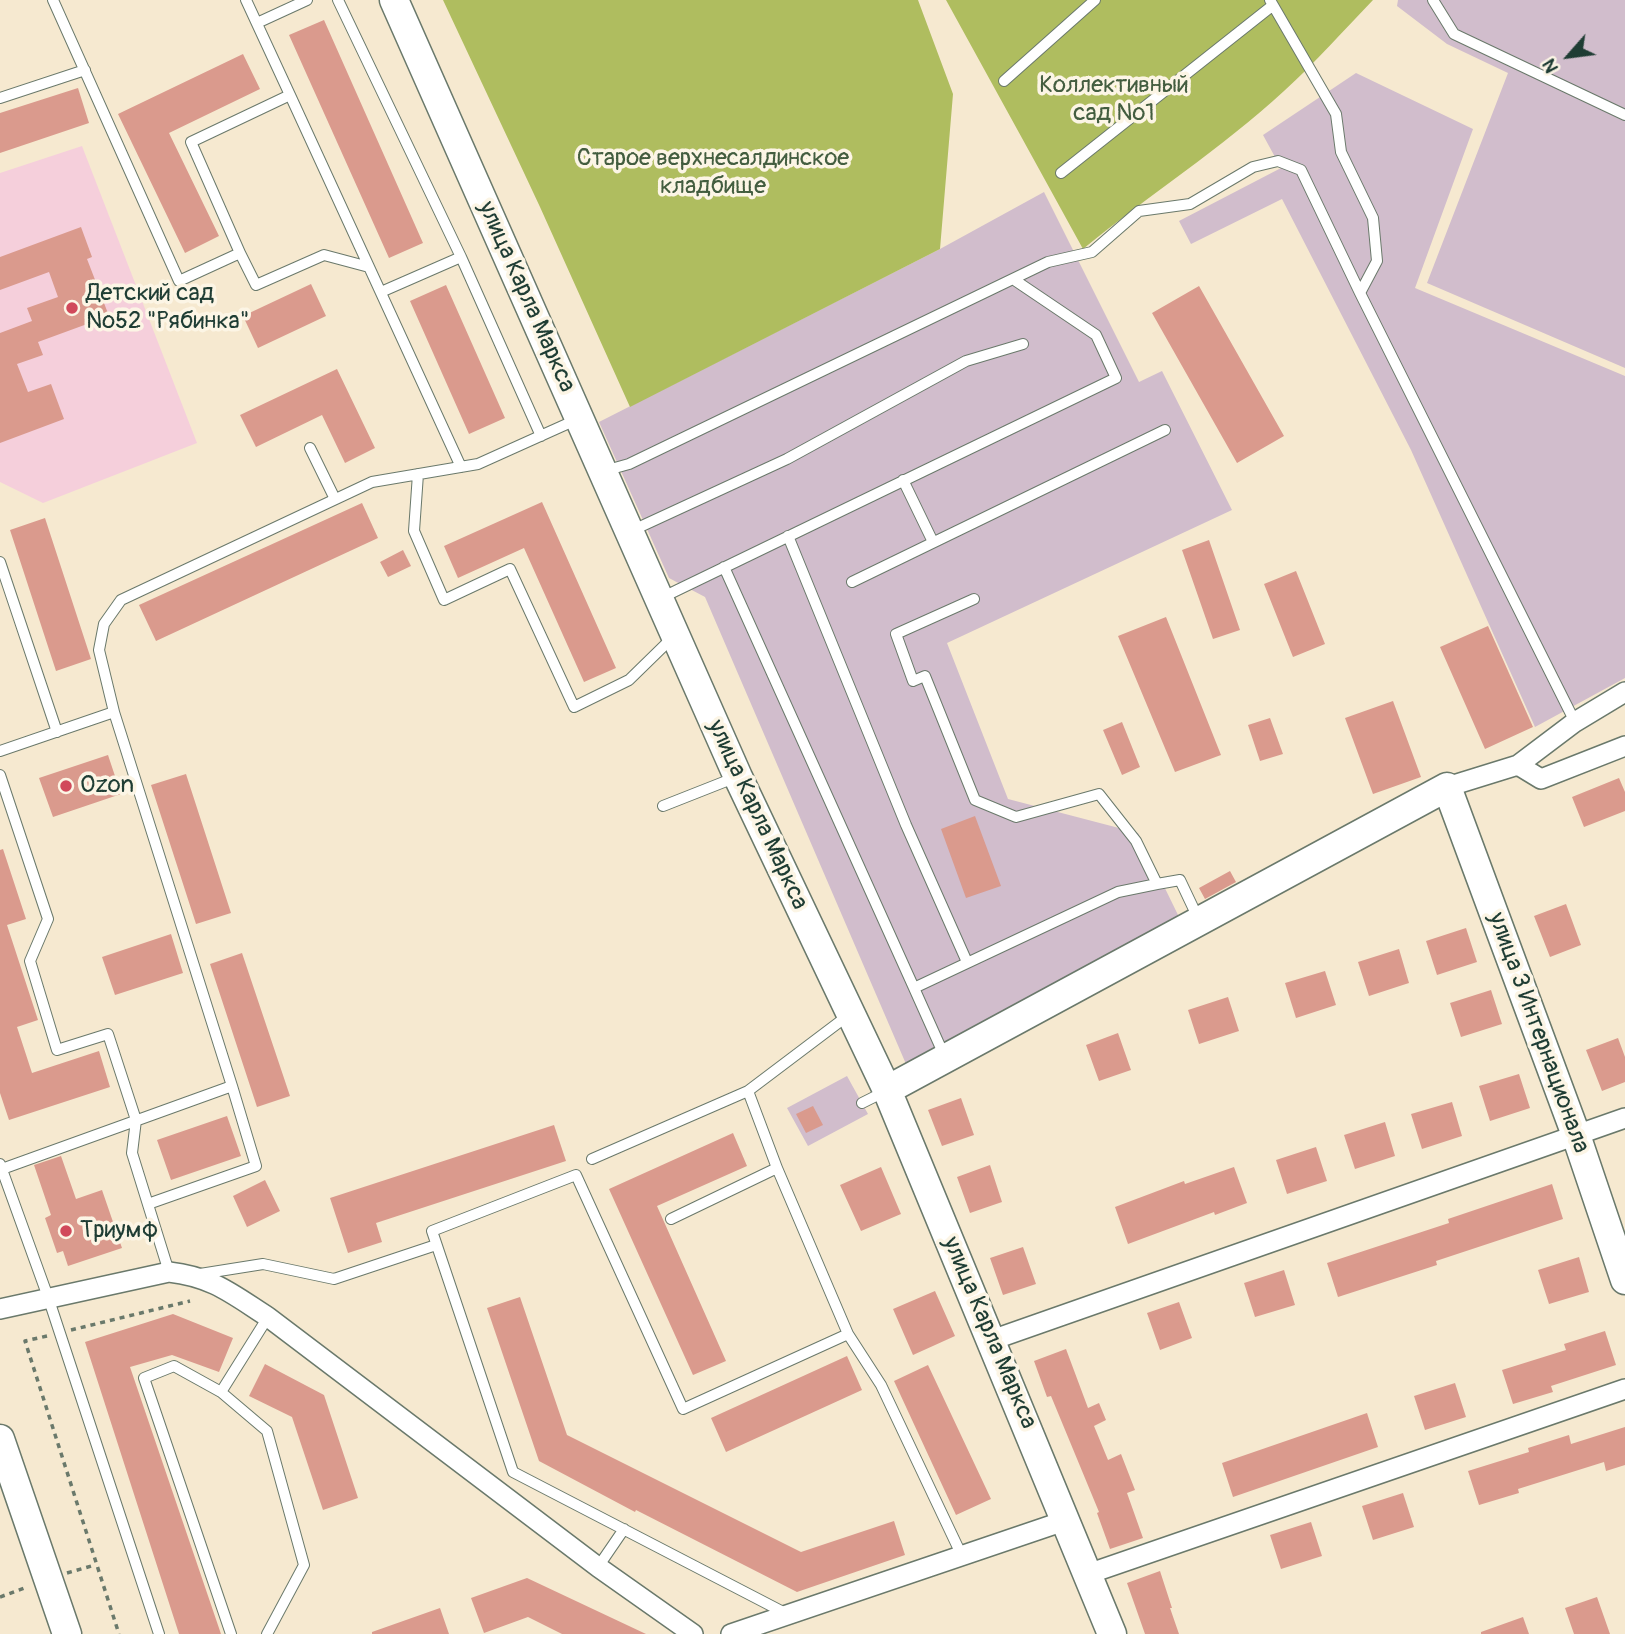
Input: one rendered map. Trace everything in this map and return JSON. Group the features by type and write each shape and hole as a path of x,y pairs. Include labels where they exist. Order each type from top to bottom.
{"main road":[{"name":"улица Карла Маркса","path":"394,0 738,777 887,1090 1112,1634"},
{"path":"887,1090 1447,788"},
{"name":"улица 3 Интернационала","path":"1447,788 1576,1135 1625,1280"},
{"path":"0,1439 67,1634"}],"street":[{"path":"1447,788 1518,765 1575,722 1625,692"},
{"path":"1518,765 1541,779 1625,746"},
{"path":"992,1340 1625,1118"},
{"path":"0,1308 169,1272 194,1275 215,1283 268,1317 598,1567 693,1634"},
{"path":"1088,1574 1625,1389"},
{"path":"731,1634 765,1629 788,1615 1067,1520"}],"lane":[{"path":"53,0 178,281 240,253"},
{"path":"246,0 461,467"},
{"path":"257,23 307,0"},
{"path":"338,0 461,257 541,436"},
{"path":"1004,80 1095,0"},
{"path":"1433,0 1454,34 1625,115"},
{"path":"1061,173 1271,3 1336,114 1341,152 1373,218 1377,261 1360,293"},
{"path":"0,98 85,70"},
{"path":"290,95 191,142 240,253 256,285 324,255 369,267"},
{"path":"603,471 629,464 1048,262 1092,252 1139,211 1190,204 1253,167 1278,161 1301,170 1575,722"},
{"path":"381,292 461,257"},
{"path":"660,598 1116,378 1096,335 1013,279"},
{"path":"630,531 786,459 966,361 1023,344"},
{"path":"148,1204 256,1166 114,712 99,650 104,624 121,600 372,482 478,464 580,418"},
{"path":"852,582 1165,430"},
{"path":"310,449 335,499"},
{"path":"418,474 414,531 444,600 510,569 574,707 629,680 676,634"},
{"path":"903,480 933,542"},
{"path":"788,536 906,825 967,962"},
{"path":"0,562 57,732"},
{"path":"724,566 946,1058"},
{"path":"974,599 897,634 913,681 925,676 975,800 1016,817 1100,794 1136,841 1157,884"},
{"path":"0,751 114,712"},
{"path":"0,775 48,919 30,961 57,1050 108,1034 136,1120 132,1153 169,1272"},
{"path":"663,806 738,777"},
{"path":"914,988 1118,892 1180,880 1200,921"},
{"path":"592,1159 748,1091 850,1014"},
{"path":"159,1634 48,1297 1,1166 232,1086"},
{"path":"862,1103 887,1090"},
{"path":"748,1091 777,1168 848,1334 881,1385 962,1556"},
{"path":"671,1219 777,1168"},
{"path":"788,1615 513,1472 432,1231 576,1175 683,1409 848,1334"},
{"path":"194,1275 263,1264 334,1279 436,1245"},
{"path":"221,1392 268,1317"},
{"path":"231,1634 144,1378 174,1366 221,1392 267,1431 304,1564 267,1634"},
{"path":"598,1567 624,1529"}],"shaded area":[{"path":"1398,0 1625,0 1625,368 1427,283 1508,73 1447,44 1397,6"},
{"path":"1356,73 1473,129 1415,288 1625,376 1625,678 1535,727 1411,450 1282,199 1191,244 1179,221 1281,168 1263,135"},
{"name":"Детский сад №52 \"Рябинка\"","path":"82,146 197,443 43,503 0,482 0,173"},
{"path":"1044,192 1139,382 1162,371 1232,510 947,643 1008,799 1138,833 1179,917 906,1064 705,597 669,578 599,422 940,249"},
{"path":"847,1076 868,1114 808,1146 787,1108"}],"green space":[{"name":"Старое верхнесалдинское кладбище","path":"443,0 918,0 953,94 940,249 630,407"},
{"name":"Коллективный сад №1","path":"946,0 1373,0 1307,69 1260,112 1083,249"}],"building":[{"path":"324,20 423,243 389,258 289,35"},
{"path":"243,54 260,89 169,133 219,236 185,253 118,114"},
{"path":"78,88 89,123 0,153 0,113"},
{"path":"81,227 92,257 87,259 109,316 38,342 43,355 17,364 28,392 51,384 64,419 0,443 0,333 32,321 27,308 58,297 49,272 0,290 0,257"},
{"path":"311,284 326,316 258,348 243,316"},
{"path":"446,285 505,418 469,434 410,301"},
{"path":"1199,286 1284,436 1237,463 1152,313"},
{"path":"337,369 375,448 345,463 322,415 256,447 240,415"},
{"path":"542,502 616,668 584,682 524,548 458,578 444,546"},
{"path":"362,503 378,538 156,641 139,605"},
{"path":"45,518 91,659 56,671 10,530"},
{"path":"1209,540 1240,630 1213,639 1182,550"},
{"path":"403,550 411,566 388,577 380,562"},
{"path":"1296,571 1325,644 1293,657 1264,584"},
{"path":"1166,617 1221,755 1175,772 1118,636"},
{"path":"1488,626 1533,727 1485,749 1440,647"},
{"path":"1393,701 1421,777 1373,794 1345,718"},
{"path":"1270,718 1283,754 1260,761 1248,725"},
{"path":"1122,722 1140,767 1122,775 1103,730"},
{"path":"108,755 121,794 53,817 39,778"},
{"path":"186,774 231,913 196,924 151,785"},
{"path":"1619,778 1625,792 1625,811 1584,827 1572,797"},
{"path":"975,816 1001,886 966,898 941,829"},
{"path":"3,849 26,919 7,925 38,1020 17,1027 32,1073 99,1051 110,1087 9,1120 0,1093 0,850"},
{"path":"1230,871 1236,882 1205,899 1199,888"},
{"path":"1566,904 1581,945 1550,957 1534,916"},
{"path":"1466,928 1477,962 1437,975 1426,941"},
{"path":"171,934 183,973 115,995 102,957"},
{"path":"1399,949 1409,983 1369,996 1358,962"},
{"path":"242,953 290,1096 257,1107 210,964"},
{"path":"1325,971 1336,1005 1296,1018 1285,983"},
{"path":"1491,990 1502,1024 1461,1037 1450,1003"},
{"path":"1228,997 1239,1031 1199,1044 1188,1010"},
{"path":"1118,1033 1131,1070 1099,1081 1086,1045"},
{"path":"1618,1038 1625,1057 1625,1082 1602,1091 1586,1050"},
{"path":"1519,1074 1530,1108 1490,1121 1479,1086"},
{"path":"961,1098 974,1135 942,1146 928,1110"},
{"path":"1452,1102 1462,1136 1422,1149 1411,1114"},
{"path":"813,1106 823,1125 806,1133 796,1114"},
{"path":"227,1116 241,1156 171,1180 157,1140"},
{"path":"1385,1122 1395,1156 1355,1169 1344,1135"},
{"path":"554,1125 566,1161 376,1223 382,1242 348,1253 330,1198"},
{"path":"733,1133 747,1166 657,1206 726,1361 693,1375 609,1189"},
{"path":"1316,1147 1327,1181 1287,1194 1276,1160"},
{"path":"61,1156 76,1199 102,1190 122,1248 68,1266 63,1251 57,1253 45,1218 51,1215 34,1165"},
{"path":"990,1165 1002,1202 970,1213 957,1177"},
{"path":"881,1167 901,1214 861,1231 840,1185"},
{"path":"1234,1167 1247,1203 1215,1215 1214,1212 1128,1244 1115,1207 1184,1181 1185,1184"},
{"path":"265,1180 280,1211 247,1227 233,1196"},
{"path":"1552,1184 1563,1219 1436,1261 1437,1265 1338,1297 1327,1263 1449,1223 1448,1219"},
{"path":"1023,1247 1036,1284 1003,1295 990,1258"},
{"path":"1579,1257 1589,1292 1549,1304 1538,1270"},
{"path":"1284,1270 1295,1305 1255,1317 1244,1283"},
{"path":"935,1291 955,1336 913,1355 893,1309"},
{"path":"520,1297 567,1435 801,1552 894,1521 905,1555 797,1592 539,1461 487,1308"},
{"path":"1179,1302 1192,1338 1160,1350 1147,1313"},
{"path":"173,1314 233,1338 219,1372 172,1355 130,1367 221,1634 179,1634 85,1342"},
{"path":"1605,1331 1616,1365 1551,1386 1553,1392 1513,1404 1502,1370 1566,1350 1564,1344"},
{"path":"1066,1349 1088,1408 1099,1403 1106,1420 1094,1426 1108,1460 1121,1454 1135,1490 1127,1493 1143,1538 1110,1549 1097,1513 1099,1512 1051,1396 1047,1397 1034,1361"},
{"path":"847,1356 862,1390 726,1452 711,1418"},
{"path":"265,1364 324,1395 358,1498 323,1510 292,1417 249,1396"},
{"path":"928,1365 991,1499 956,1515 894,1381"},
{"path":"1455,1383 1466,1417 1425,1430 1414,1396"},
{"path":"1367,1413 1378,1447 1233,1497 1222,1463"},
{"path":"1625,1427 1625,1465 1606,1471 1604,1462 1518,1489 1519,1493 1479,1505 1468,1471 1529,1452 1528,1448 1569,1435 1571,1444"},
{"path":"1403,1493 1414,1527 1373,1540 1362,1506"},
{"path":"1311,1522 1322,1556 1281,1569 1270,1535"},
{"path":"1160,1571 1179,1634 1145,1634 1127,1583"},
{"path":"527,1578 646,1634 562,1634 528,1617 484,1633 471,1598"},
{"path":"1597,1597 1610,1634 1574,1634 1565,1608"},
{"path":"440,1608 449,1634 372,1634 372,1632"},
{"path":"1523,1617 1529,1634 1481,1634 1481,1632"}],"place":[{"name":"Детский сад №52 \"Рябинка\"","path":"72,308"},
{"name":"Ozon","path":"66,786"},
{"name":"Триумф","path":"66,1231"}]}
